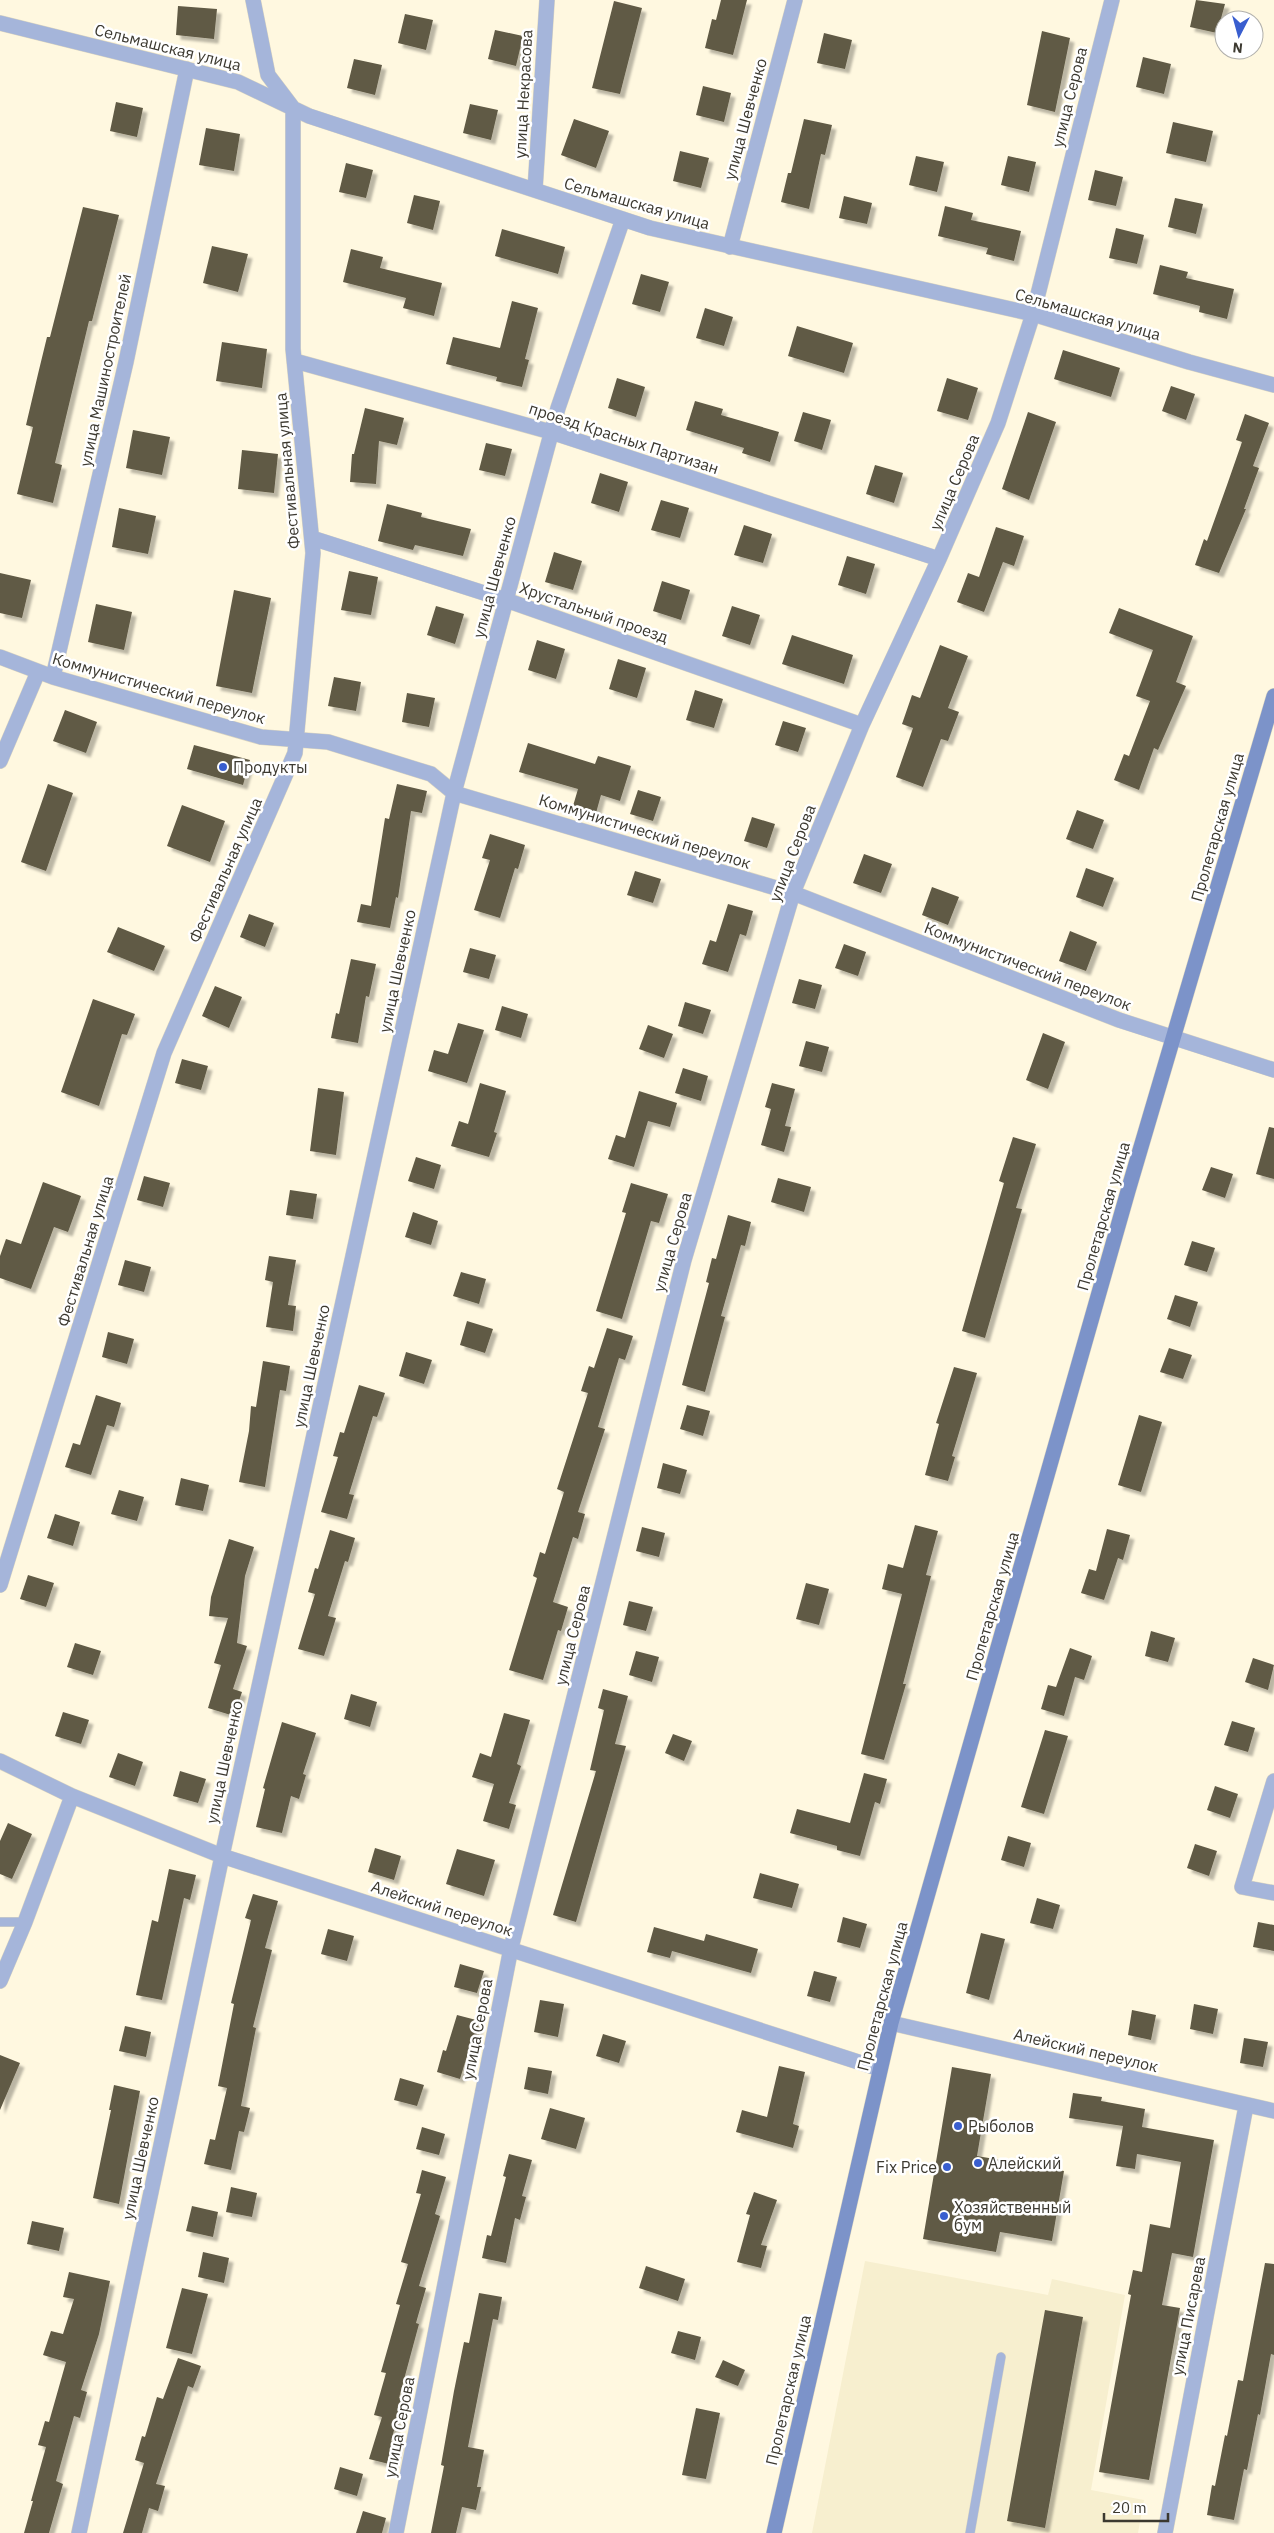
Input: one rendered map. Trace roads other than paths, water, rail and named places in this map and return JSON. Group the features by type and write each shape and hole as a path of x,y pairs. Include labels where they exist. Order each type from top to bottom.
{"main road":[{"name":"Пролетарская улица","path":"774,2533 891,2023 1173,1038 1274,696"}],"street":[{"path":"253,0 268,74 293,108"},
{"name":"улица Некрасова","path":"535,190 547,0"},
{"name":"улица Шевченко","path":"730,247 795,0"},
{"name":"улица Серова","path":"396,2533 511,1948 684,1260 793,893 862,724 939,559 998,423 1033,314 1112,0"},
{"name":"Сельмашская улица","path":"0,23 238,82 309,116 623,219 730,247 1033,314 1189,362 1274,385"},
{"name":"улица Машиностроителей","path":"0,761 45,674 126,362 187,69"},
{"name":"Фестивальная улица","path":"0,1586 164,1053 295,753 313,553 295,361 291,166 293,108"},
{"name":"улица Шевченко","path":"79,2533 222,1856 454,793 552,432 623,219"},
{"name":"проезд Красных Партизан","path":"295,361 552,432 939,559"},
{"name":"Хрустальный проезд","path":"312,538 506,600 862,724"},
{"name":"Коммунистический переулок","path":"0,657 45,674 261,737 296,738 328,742 431,774 454,793 793,893 1119,1020 1274,1070"},
{"name":"Алейский переулок","path":"0,1761 72,1796 222,1856 880,2069"},
{"path":"1274,1781 1242,1887 1274,1893"},
{"path":"0,1981 25,1922 72,1796"},
{"name":"Алейский переулок","path":"891,2023 1274,2111"},
{"name":"улица Писарева","path":"1165,2533 1246,2106"}],"lane":[{"path":"0,1922 25,1922"},
{"path":"970,2533 1001,2357"}],"place":[{"name":"Продукты","path":"223,767"},
{"name":"Рыболов","path":"958,2126"},
{"name":"Алейский","path":"978,2163"},
{"name":"Fix Price","path":"947,2167"},
{"name":"Хозяйственный бум","path":"944,2216"}]}
